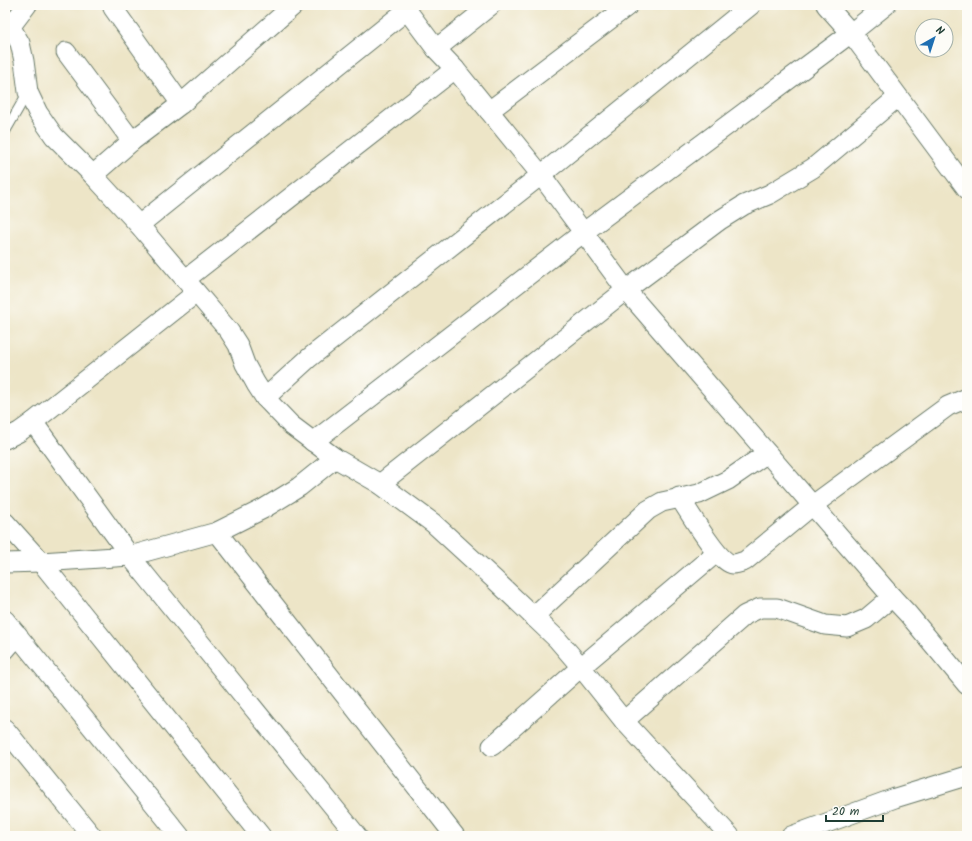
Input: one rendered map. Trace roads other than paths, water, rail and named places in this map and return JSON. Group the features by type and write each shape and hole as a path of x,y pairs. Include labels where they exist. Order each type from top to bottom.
{"street":[{"path":"27,5 8,30 20,43 28,92 38,113 54,136 93,175 139,225 229,331 238,345 245,364 265,398 291,425 313,442 335,458 380,484 433,523 494,579 557,639 624,722 730,836"},
{"path":"93,175 132,141 181,104 294,5"},
{"path":"436,49 491,5"},
{"path":"489,111 630,5"},
{"path":"265,398 309,358 751,5"},
{"path":"826,5 851,33 967,188"},
{"path":"313,442 584,232 851,33 886,5"},
{"path":"113,8 181,104"},
{"path":"139,225 405,8 436,49 455,69 541,174 626,290 908,614 967,685"},
{"path":"66,52 132,141"},
{"path":"5,438 19,432 33,422 191,286 455,69"},
{"path":"380,484 626,290 720,220 744,205 770,194 812,168 898,97"},
{"path":"679,497 716,553 725,561 734,564 745,561 813,505 948,406 967,398"},
{"path":"33,422 130,556 357,836"},
{"path":"533,617 648,510 662,502 679,497 699,494 728,480 767,452"},
{"path":"5,563 130,556 217,532 263,509 299,487 335,458"},
{"path":"5,522 41,562 261,836"},
{"path":"217,532 454,836"},
{"path":"492,746 581,667 716,553"},
{"path":"624,722 745,615 760,608 777,608 825,625 847,627 866,619 892,596"},
{"path":"5,620 180,836"},
{"path":"5,650 18,636"},
{"path":"5,729 92,836"},
{"path":"791,836 895,798 967,776"}],"lane":[{"path":"5,132 28,92"}]}
